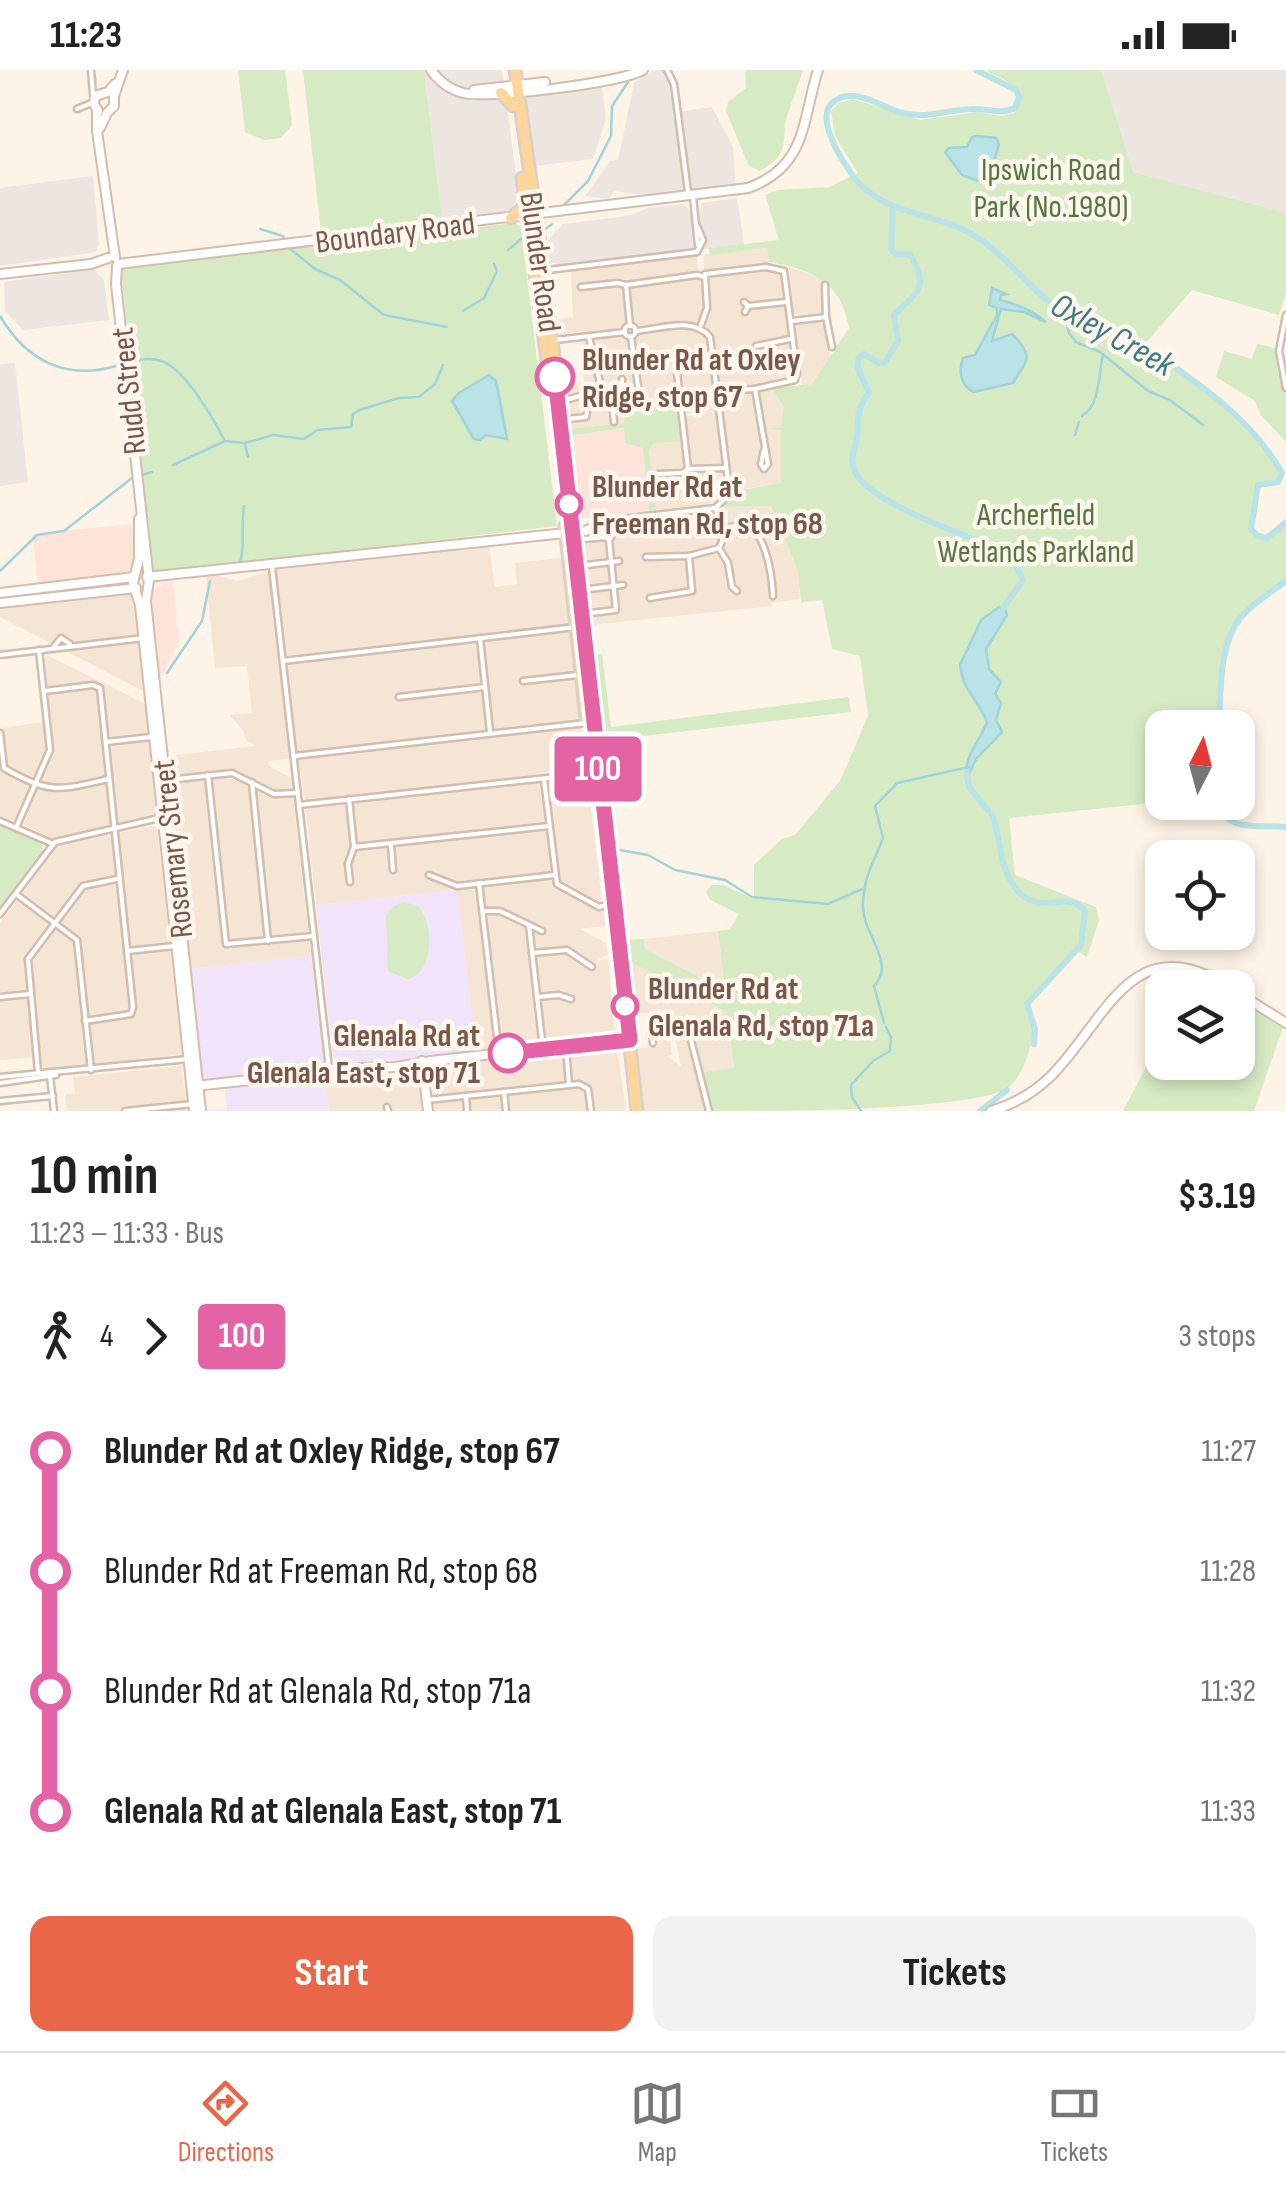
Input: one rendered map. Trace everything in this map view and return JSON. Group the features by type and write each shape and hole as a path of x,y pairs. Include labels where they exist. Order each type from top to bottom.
{"main road":[{"path":"97,106 122,70"},
{"path":"434,70 446,86 460,92 618,80 643,70"},
{"path":"513,70 514,88"},
{"path":"514,88 602,78 634,70"},
{"path":"511,218 748,188 780,170 798,145 818,70"},
{"name":"Blunder Road","path":"514,88 548,341 634,1111"},
{"name":"Blunder Road","path":"514,88 529,213 544,271 548,341"},
{"path":"97,106 114,106 108,93"},
{"name":"Rudd Street","path":"97,106 147,582"},
{"name":"Boundary Road","path":"0,274 511,218"},
{"name":"Rudd Street","path":"136,588 133,583 140,499"},
{"path":"0,604 101,587 136,588 166,576 569,530 613,520"},
{"name":"Blunder Road","path":"569,530 586,723 611,903"},
{"path":"101,587 136,576 147,582"},
{"name":"Rosemary Street","path":"146,638 147,582"},
{"name":"Rosemary Street","path":"136,588 146,638 196,1109"},
{"path":"0,593 52,593"},
{"name":"Rosemary Street","path":"153,700 162,781"},
{"name":"Rosemary Street","path":"165,817 191,1059"},
{"path":"1153,970 1194,970"},
{"path":"991,1111 1026,1097 1048,1080 1114,995 1145,972"},
{"path":"1255,1003 1286,1023"},
{"path":"195,1086 626,1040"},
{"path":"422,1062 428,1111"}],"street":[{"name":"Rudd Street","path":"91,70 97,106"},
{"path":"544,271 696,252 696,226 674,80 667,70"},
{"name":"Rudd Street","path":"92,77 108,93"},
{"path":"79,109 97,106"},
{"path":"688,183 692,197"},
{"path":"581,287 778,268 786,274 795,380 755,389 718,391"},
{"path":"700,327 706,308 704,277"},
{"path":"825,284 826,317 834,337 832,347"},
{"path":"626,285 630,326 636,331"},
{"path":"826,295 834,294"},
{"path":"746,307 787,302"},
{"path":"1286,316 1279,351 1286,388"},
{"path":"791,321 826,317"},
{"path":"616,610 609,540 616,530 613,520 715,508 726,498 729,488 711,340 700,327 687,325 636,331 631,337"},
{"path":"548,341 625,332 630,326"},
{"path":"625,332 631,337 639,393"},
{"path":"589,336 604,400"},
{"path":"756,346 790,339"},
{"path":"688,469 677,368 715,365"},
{"path":"588,406 621,397 622,379"},
{"path":"755,389 762,415 764,450"},
{"path":"566,400 584,395 588,406 586,417 569,419"},
{"path":"612,402 614,422"},
{"path":"658,474 726,468"},
{"path":"715,508 723,530 720,548 728,563 730,589 738,590"},
{"path":"723,530 746,523 754,527 769,567 774,596"},
{"path":"584,539 609,540"},
{"path":"646,558 689,556 720,548"},
{"path":"650,598 690,594 689,556"},
{"path":"587,565 619,561"},
{"path":"272,564 329,1069"},
{"path":"589,589 623,585"},
{"path":"591,613 625,609"},
{"path":"283,661 576,627"},
{"path":"0,654 146,638"},
{"path":"480,638 490,734"},
{"path":"16,828 50,750 39,650"},
{"path":"523,681 582,675"},
{"path":"45,690 93,685 100,688 131,1014 85,1020"},
{"path":"399,698 485,687"},
{"path":"407,689 408,696"},
{"path":"294,756 586,723"},
{"path":"106,742 154,736"},
{"path":"0,738 4,768 35,782 58,790 109,779"},
{"path":"162,781 238,773 279,796 298,793"},
{"path":"299,805 593,773"},
{"path":"208,775 225,941 230,945 314,936"},
{"path":"544,778 558,886 597,906 611,903"},
{"path":"252,782 268,941"},
{"path":"349,799 354,848 348,864 350,882"},
{"path":"0,821 53,844 165,817"},
{"path":"354,848 549,826"},
{"path":"0,914 53,844"},
{"path":"390,844 393,870"},
{"path":"429,875 457,886 555,875"},
{"path":"38,1072 28,962 82,886 119,878"},
{"path":"479,884 498,1054"},
{"path":"16,894 77,940 90,1070"},
{"path":"482,911 500,910 542,932"},
{"path":"529,926 543,1049"},
{"path":"127,951 176,946"},
{"path":"532,953 567,950 592,966"},
{"path":"0,997 30,994"},
{"path":"537,997 560,995 570,999"},
{"path":"651,1024 653,1039 684,1032 690,1036 708,1111"},
{"path":"566,1046 570,1085"},
{"path":"0,1080 191,1059"},
{"path":"0,1080 38,1072 50,1074"},
{"path":"50,1074 54,1111"},
{"path":"427,1100 582,1084 588,1088 591,1111"},
{"path":"504,1092 506,1111"},
{"path":"0,1101 52,1096"},
{"path":"466,1096 467,1111"},
{"path":"125,1111 196,1109"}],"shaded area":[{"path":"424,70 502,70 519,197 509,211 442,219"},
{"path":"663,70 673,87 676,112 712,107 733,147 736,187 651,196 614,191 609,199 585,196 610,161 618,160 634,83 652,71"},
{"path":"1101,70 1286,70 1286,213 1132,172"},
{"path":"602,86 606,118 593,159 534,166 526,96"},
{"path":"93,176 99,244 96,252 0,266 0,188"},
{"path":"737,198 744,245 562,265 549,262 546,253 545,244 563,224 684,204 690,212 700,211 702,203"},
{"path":"767,248 770,270 783,275 794,373 792,379 771,382 785,407 781,427 766,429 781,430 781,483 723,492 717,501 707,504 656,510 649,451 653,444 687,440 684,417 715,411 684,414 682,398 650,402 644,397 640,374 633,375 633,396 637,400 623,408 624,423 568,429 562,385 584,382 580,343 603,339 601,330 559,334 556,331 555,320 573,317 571,270 697,256 698,271 704,270 703,255"},
{"path":"789,267 828,283 821,285 823,313 794,314"},
{"path":"94,269 104,281 109,320 23,330 5,311 4,282"},
{"path":"825,321 830,357 812,384 802,385 796,325"},
{"path":"15,363 28,482 0,486 0,364"},
{"path":"624,428 643,448 649,511 578,519 568,436"},
{"path":"771,506 797,568 800,599 772,606 591,625 583,535 612,525 714,515 724,507"},
{"path":"132,524 134,562 127,575 38,585 33,534"},
{"path":"489,545 495,587 517,584 515,563 562,558 587,769 305,801 298,758 268,761 269,766 291,778 311,956 189,969 167,756 256,746 246,740 230,715 252,713 247,666 215,668 206,576 238,581 279,568"},
{"path":"173,581 179,642 163,674 158,675 152,592"},
{"path":"131,593 145,692 0,617 0,608"},
{"path":"47,655 146,704 156,814 51,838 23,824 41,781 8,767 3,728 51,721"},
{"path":"0,766 1,772 31,784 15,821 0,816"},
{"path":"587,777 605,926 580,929 606,943 608,954 596,961 608,959 615,1036 476,1051 457,890 316,905 306,809"},
{"path":"157,825 182,1054 44,1070 40,1057 0,1060 0,923 57,846"},
{"path":"457,890 476,1051 334,1066 316,905"},
{"path":"718,931 724,980 706,982 645,949 644,939"},
{"path":"311,956 324,1068 203,1080 189,969"},
{"path":"628,961 727,1012 734,1068 703,1072 693,1027 658,1031 653,1013 634,1013"},
{"path":"675,1038 686,1039 705,1111 644,1111 638,1048 657,1047 659,1040 670,1039 672,1055 667,1056 681,1066"},
{"path":"617,1046 626,1111 432,1111 429,1066"},
{"path":"181,1066 188,1111 67,1111 65,1095 75,1094 73,1077"},
{"path":"415,1068 423,1111 329,1111 325,1077"},
{"path":"325,1077 329,1111 205,1111 227,1108 225,1088"}],"green space":[{"path":"238,70 285,70 292,125 281,138 264,140 245,132"},
{"path":"303,70 424,70 442,219 321,233"},
{"path":"745,70 803,70 786,121 781,152 760,171 749,166 726,111 728,102 746,88"},
{"name":"Archerfield Wetlands Parkland","path":"986,70 1101,70 1133,172 1286,213 1286,293 1279,315 1192,290 1144,345 1225,406 1265,446 1277,464 1281,480 1258,486 1251,529 1267,538 1286,522 1286,581 1251,607 1234,628 1222,670 1220,710 1145,710 1145,804 1009,818 1015,875 1096,907 1099,920 1087,957 1077,951 1030,997 1027,1008 1033,1025 1032,1040 1023,1068 1010,1086 981,1097 908,1106 713,1111 703,1072 734,1068 727,1012 628,961 625,940 644,939 645,949 706,981 724,980 718,931 730,929 739,914 710,900 706,892 711,885 723,885 754,899 754,865 782,839 795,835 840,781 868,716 860,656 832,649 822,600 801,602 797,568 771,506 724,507 735,491 781,483 781,430 765,429 781,427 784,407 772,388 812,384 849,328 845,312 822,280 769,262 767,248 710,255 709,248 779,240 765,195 778,190 829,187 858,173 835,136 831,111 839,103 853,99 920,120 978,112 1002,116 1014,113 1019,104 1018,91"},
{"path":"514,223 521,227 557,526 151,574 121,267"},
{"path":"1257,344 1275,348 1286,396 1286,442 1261,415 1255,401 1216,377 1224,351 1252,359"},
{"path":"644,397 650,402 676,399 680,441 653,444 649,451 656,510 649,511 643,448 625,443 624,428 568,436 568,429 624,423 623,408"},
{"path":"602,654 611,727 849,697 851,712 601,741 594,655"},
{"path":"0,825 41,843 43,851 0,908"},
{"path":"403,902 418,906 429,935 423,967 408,979 388,971 386,915"},
{"path":"1255,1010 1283,1027 1254,1111 1123,1111 1145,1069 1145,1080 1255,1080"}],"water":[{"path":"972,137 996,138 999,144 990,170 978,181 962,175 945,152 949,148 967,147"},
{"path":"992,288 1006,294 1000,300 1024,308 1046,322 1024,312 1001,309 992,341 1012,334 1024,348 1025,363 1013,383 974,392 963,382 962,363 963,358 975,355 997,315 997,308 989,305"},
{"path":"489,375 496,381 507,439 486,435 474,439 452,401"},
{"path":"999,607 1005,608 1007,615 986,649 989,669 1001,682 995,694 1001,703 996,720 1002,732 976,759 966,780 970,756 987,722 964,682 960,665 981,620"}],"waterway":[{"name":"Oxley Creek","path":"976,70 1016,90 1019,97 1015,108 920,115 903,113 858,96 832,103 827,111 830,134 850,172 886,203 975,236 1061,311 1130,335 1213,396 1258,438 1282,473 1278,482 1258,485 1251,529 1267,538 1286,522"},
{"path":"561,208 588,181 611,136 612,106 628,82"},
{"path":"893,207 891,249 896,254 910,254 915,264"},
{"path":"544,230 552,224"},
{"path":"260,229 283,236 284,240"},
{"path":"508,250 525,236"},
{"path":"289,248 315,269 340,280 384,315 447,327"},
{"path":"463,311 484,298 497,271 494,264"},
{"path":"917,269 918,290 894,315 898,341 885,362 879,363 864,354 859,357 857,366 869,393 859,413 853,466 860,479 894,504 999,549 1013,560 1023,580 1001,611"},
{"path":"1064,313 1069,333 1076,342 1100,352 1148,391 1170,400 1203,425"},
{"path":"0,316 22,344 49,363 80,371 116,366"},
{"path":"1082,416 1096,397 1103,354"},
{"path":"129,362 153,359 170,365 198,395 225,441 245,443 273,435 304,439 317,430 351,427 353,414 359,410 399,398 419,397 435,384 443,365"},
{"path":"1075,435 1079,422"},
{"path":"173,465 225,441"},
{"path":"245,444 248,457"},
{"path":"142,475 152,472"},
{"path":"0,571 37,535 64,531 132,478"},
{"path":"240,562 244,506"},
{"path":"167,673 202,621 210,581"},
{"name":"Oxley Creek","path":"1220,710 1222,670 1234,628 1251,607 1286,581"},
{"path":"884,1023 874,986 882,968 863,905 867,877 883,838 875,806 897,783 969,767"},
{"path":"967,772 969,787 988,810"},
{"path":"992,815 1006,871 1019,892 1039,903 1068,902 1085,911 1081,945 1027,1004 1035,1029 1034,1044"},
{"name":"Oxley Creek","path":"1231,820 1286,827"},
{"path":"620,850 648,855 675,870 725,880 752,897 828,904 862,889"},
{"path":"861,1111 852,1097 851,1085 873,1061 890,1051 891,1037 886,1027"},
{"path":"980,1111 1007,1090"}],"bus line":[{"name":"100","path":"508,1053 630,1040 555,377"}],"place":[{"name":"Blunder Rd at Oxley Ridge, stop 67","path":"555,377"},
{"name":"Blunder Rd at Freeman Rd, stop 68","path":"569,504"},
{"name":"Blunder Rd at Glenala Rd, stop 71a","path":"625,1006"},
{"name":"Glenala Rd at Glenala East, stop 71","path":"508,1053"}],"park label":[{"name":"Ipswich Road Park (No.1980)","path":"1051,188"}]}
